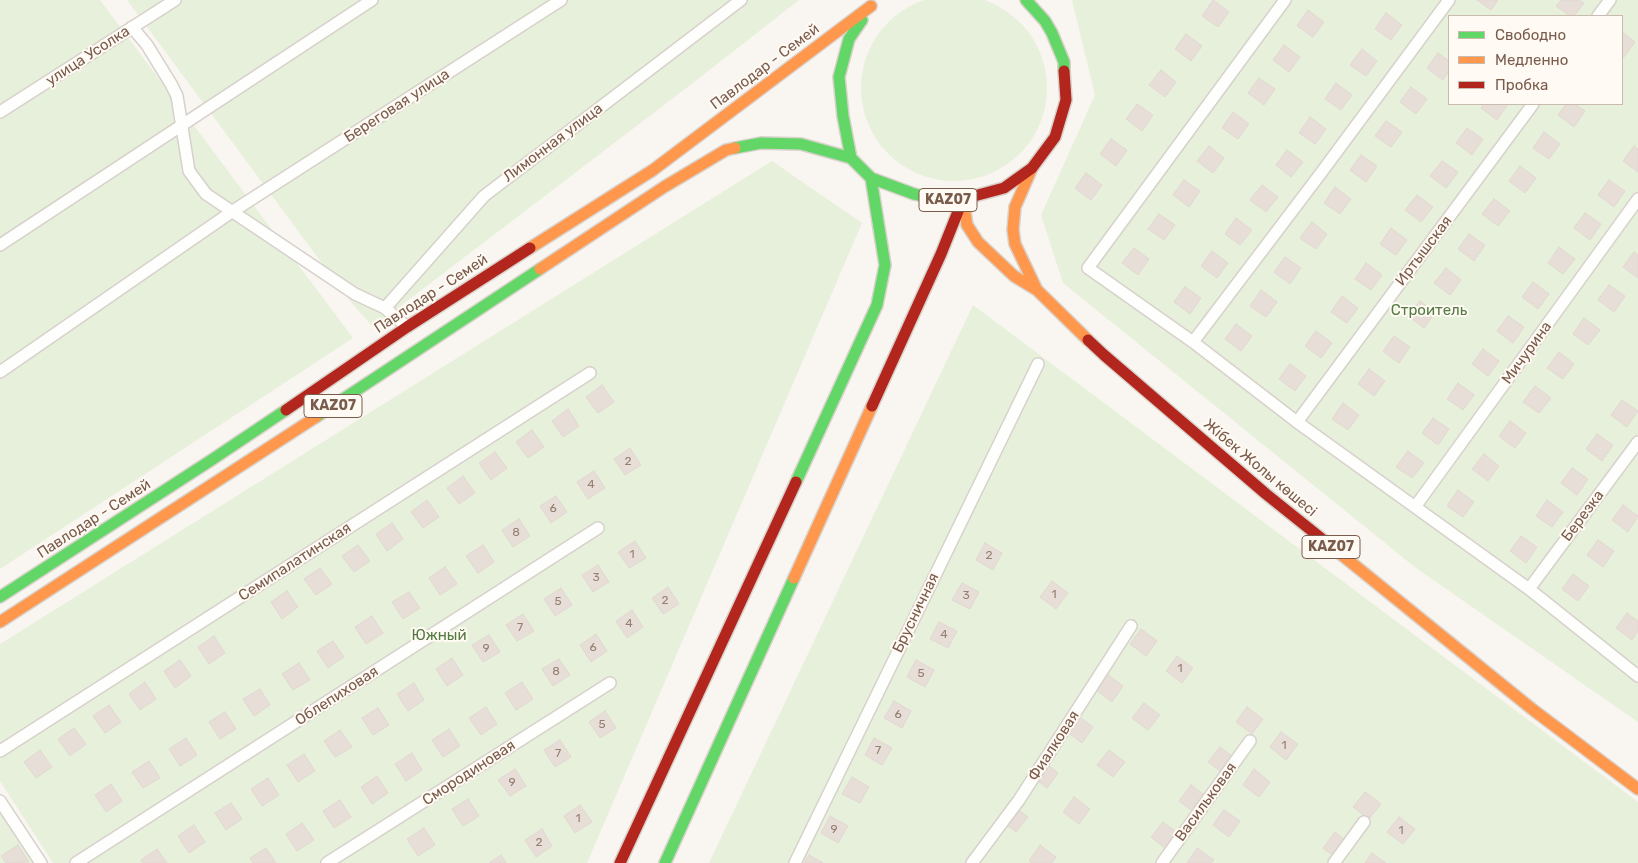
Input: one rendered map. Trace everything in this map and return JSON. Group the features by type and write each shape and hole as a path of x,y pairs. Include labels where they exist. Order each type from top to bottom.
{"main road":[{"name":"KAZ07","path":"0,622 225,477 656,192 726,150 762,143 801,144 851,158 871,178 914,194 942,200 962,199 1004,188 1032,168 1055,137 1066,100 1064,62 1045,21 1026,0"},
{"name":"KAZ07","path":"851,158 843,116 839,77 849,39 875,3"},
{"name":"Павлодар - Семей","path":"0,597 213,459 407,327 653,170 875,3"},
{"name":"Жібек Жолы көшесі","path":"1032,168 1014,207 1013,230 1015,244 1037,290"},
{"path":"620,863 877,305 885,265 871,178"},
{"name":"Жібек Жолы көшесі","path":"962,199 967,225 978,242 1014,276 1037,290 1104,355 1266,494 1532,709 1638,789"},
{"path":"665,863 937,263 962,199"}],"street":[{"name":"улица Усолка","path":"0,112 175,0"},
{"path":"0,245 372,0"},
{"name":"Береговая улица","path":"0,372 233,211 561,0"},
{"name":"Лимонная улица","path":"385,308 484,196 741,0"},
{"path":"1285,0 1088,268 1193,342 1297,422 1529,589 1634,673 1638,660"},
{"path":"1193,342 1316,181 1449,0"},
{"path":"1599,15 1610,0"},
{"path":"132,28 147,45 177,96 189,171 206,194 355,294 385,308 407,327"},
{"name":"Иртышская","path":"1297,422 1532,105"},
{"name":"Мичурина","path":"1415,507 1638,199"},
{"name":"Брусничная","path":"795,863 1038,364"},
{"name":"Семипалатинская","path":"0,751 590,373"},
{"name":"Березка","path":"1529,589 1638,442"},
{"name":"Облепиховая","path":"76,863 598,528"},
{"name":"Фиалковая","path":"972,863 1019,800 1131,626"},
{"name":"Смородиновая","path":"327,863 610,683"},
{"name":"Васильковая","path":"1162,863 1250,741"},
{"path":"0,801 41,863"},
{"path":"1334,863 1364,822"}],"green space":[{"path":"927,-1 981,-1 1006,10 1032,36 1040,52 1047,79 1046,106 1032,140 1006,166 972,180 936,180 902,166 876,140 862,106 862,70 876,36 902,10"},
{"path":"0,0 100,0 353,338 0,569"},
{"path":"127,0 799,0 373,327 350,301"},
{"name":"Строитель","path":"1072,0 1638,0 1638,722 1416,568 1063,283 1041,215 1095,95"},
{"name":"Южный","path":"772,161 862,223 587,863 53,863 0,781 0,644"},
{"path":"973,305 1638,802 1638,863 709,863"},
{"path":"0,798 41,863 0,863"}],"building":[{"path":"1213,0 1229,12 1218,27 1202,16"},
{"path":"1477,0 1498,0 1491,10"},
{"path":"1561,0 1579,0 1584,3 1575,15 1569,15 1556,6"},
{"path":"1308,10 1324,22 1313,37 1297,26"},
{"path":"1386,13 1402,25 1391,40 1375,29"},
{"path":"1623,33 1635,42 1623,56"},
{"path":"1186,34 1202,46 1191,61 1175,49"},
{"path":"1284,45 1300,57 1289,72 1273,60"},
{"path":"1362,49 1377,61 1366,76 1350,65"},
{"path":"1438,53 1448,60 1448,72 1443,80 1427,68"},
{"path":"1161,70 1176,82 1165,97 1149,85"},
{"path":"1259,78 1275,89 1264,105 1248,93"},
{"path":"1336,83 1352,95 1341,110 1325,99"},
{"path":"1411,87 1427,99 1416,114 1400,102"},
{"path":"1137,104 1153,115 1142,131 1126,119"},
{"path":"1483,105 1507,105 1497,120 1481,108"},
{"path":"1565,105 1576,105 1585,111 1574,127 1558,115"},
{"path":"1233,112 1249,124 1238,139 1222,128"},
{"path":"1310,117 1326,129 1315,144 1299,133"},
{"path":"1386,121 1402,132 1391,147 1375,136"},
{"path":"1467,128 1483,139 1472,155 1456,143"},
{"path":"1544,132 1560,144 1549,159 1533,148"},
{"path":"1111,139 1127,150 1116,166 1100,154"},
{"path":"1209,146 1224,158 1213,173 1197,161"},
{"path":"1634,146 1638,149 1638,172 1623,161"},
{"path":"1287,150 1303,162 1291,177 1276,165"},
{"path":"1361,155 1377,166 1366,182 1350,170"},
{"path":"1442,161 1458,172 1446,188 1430,176"},
{"path":"1520,166 1536,178 1525,193 1509,181"},
{"path":"1086,173 1102,185 1091,200 1075,188"},
{"path":"1184,180 1200,191 1189,207 1173,195"},
{"path":"1609,180 1625,191 1614,207 1598,195"},
{"path":"1262,185 1278,197 1266,212 1250,200"},
{"path":"1335,187 1351,199 1340,214 1324,203"},
{"path":"1417,195 1433,207 1421,222 1405,210"},
{"path":"1494,199 1510,211 1498,226 1482,214"},
{"path":"1585,213 1601,224 1590,240 1574,228"},
{"path":"1159,214 1175,225 1164,240 1148,229"},
{"path":"1236,218 1252,230 1240,245 1225,234"},
{"path":"1312,222 1327,234 1316,249 1300,238"},
{"path":"1391,228 1407,240 1396,255 1380,244"},
{"path":"1469,234 1485,245 1474,261 1458,249"},
{"path":"1559,247 1575,259 1563,274 1548,263"},
{"path":"1134,248 1149,259 1138,275 1122,263"},
{"path":"1212,251 1228,263 1217,278 1201,266"},
{"path":"1634,252 1638,255 1638,278 1623,267"},
{"path":"1285,257 1301,268 1290,284 1274,272"},
{"path":"1366,263 1382,275 1371,290 1355,279"},
{"path":"1446,268 1461,280 1450,295 1434,283"},
{"path":"1533,282 1549,294 1538,309 1522,297"},
{"path":"1609,285 1625,296 1614,312 1598,300"},
{"path":"1185,287 1201,298 1190,314 1174,302"},
{"path":"1261,290 1277,302 1266,317 1250,306"},
{"path":"1342,296 1358,308 1347,323 1331,312"},
{"path":"1420,301 1435,313 1424,328 1408,316"},
{"path":"1508,316 1524,327 1513,343 1497,331"},
{"path":"1584,318 1600,330 1588,345 1573,334"},
{"path":"1236,324 1252,336 1241,351 1225,339"},
{"path":"1316,331 1332,343 1321,358 1305,346"},
{"path":"1394,336 1410,347 1399,363 1383,351"},
{"path":"1483,349 1499,361 1488,376 1472,364"},
{"path":"1559,352 1574,364 1563,379 1547,368"},
{"path":"1290,364 1306,376 1295,391 1279,379"},
{"path":"1369,369 1385,381 1374,396 1358,384"},
{"path":"1458,383 1474,395 1463,410 1447,399"},
{"path":"602,385 614,402 598,413 586,397"},
{"path":"1535,386 1551,398 1539,413 1523,402"},
{"path":"1622,400 1638,411 1627,427 1611,415"},
{"path":"1343,403 1359,415 1348,430 1332,419"},
{"path":"568,409 579,426 563,437 552,421"},
{"path":"1433,418 1449,429 1438,445 1422,433"},
{"path":"1510,421 1526,433 1515,448 1499,436"},
{"path":"532,430 544,447 528,458 516,442"},
{"path":"1597,434 1613,445 1602,461 1586,449"},
{"path":"630,448 641,465 625,475 614,459"},
{"path":"1408,451 1424,463 1412,478 1396,467"},
{"path":"495,452 507,468 491,480 479,463"},
{"path":"1484,454 1499,466 1488,481 1472,469"},
{"path":"1572,468 1588,479 1577,495 1561,483"},
{"path":"594,471 605,488 588,499 577,482"},
{"path":"463,476 475,493 459,504 447,488"},
{"path":"1458,490 1474,502 1463,517 1447,506"},
{"path":"556,496 567,512 551,523 540,506"},
{"path":"427,500 439,517 423,528 411,512"},
{"path":"1547,500 1563,512 1552,527 1536,516"},
{"path":"1623,505 1638,516 1628,532 1612,520"},
{"path":"519,519 530,536 513,547 502,530"},
{"path":"392,523 403,539 387,551 376,534"},
{"path":"1521,536 1537,547 1526,563 1510,551"},
{"path":"1598,540 1614,551 1603,567 1587,555"},
{"path":"635,541 646,558 629,568 618,552"},
{"path":"985,543 1002,553 993,570 976,560"},
{"path":"358,545 370,561 354,572 342,556"},
{"path":"483,545 494,562 478,573 466,556"},
{"path":"598,565 609,582 593,592 582,575"},
{"path":"445,567 457,584 440,595 429,578"},
{"path":"320,568 332,584 316,595 304,579"},
{"path":"1573,574 1589,586 1578,601 1562,589"},
{"path":"1052,581 1068,593 1056,609 1040,597"},
{"path":"962,583 979,592 970,609 952,600"},
{"path":"668,587 679,604 663,614 652,598"},
{"path":"561,588 572,605 555,616 544,599"},
{"path":"287,591 298,607 282,619 271,602"},
{"path":"409,592 420,608 403,619 392,602"},
{"path":"632,610 643,627 627,638 616,621"},
{"path":"1627,613 1638,621 1638,631 1632,640 1616,628"},
{"path":"523,614 534,631 517,641 506,625"},
{"path":"372,616 383,633 366,644 355,627"},
{"path":"939,622 957,631 948,648 930,639"},
{"path":"1141,629 1157,641 1146,656 1130,644"},
{"path":"596,634 607,651 591,662 580,645"},
{"path":"489,635 500,652 483,662 472,645"},
{"path":"214,636 225,653 209,664 198,647"},
{"path":"333,641 344,657 328,668 317,651"},
{"path":"1177,656 1193,668 1182,683 1166,671"},
{"path":"452,658 463,675 447,686 436,669"},
{"path":"559,659 570,675 553,686 542,669"},
{"path":"180,660 191,676 175,688 164,671"},
{"path":"916,660 934,670 925,687 907,677"},
{"path":"299,663 310,680 293,690 282,674"},
{"path":"1107,674 1123,686 1112,702 1096,690"},
{"path":"145,682 156,699 140,710 129,694"},
{"path":"522,682 533,699 516,710 505,693"},
{"path":"414,683 424,700 408,711 397,694"},
{"path":"260,689 270,705 254,716 243,699"},
{"path":"894,701 911,711 902,728 884,718"},
{"path":"1144,703 1160,715 1148,730 1132,718"},
{"path":"109,705 121,722 105,733 93,716"},
{"path":"486,707 497,724 481,735 469,718"},
{"path":"1247,707 1263,719 1252,734 1236,722"},
{"path":"378,708 389,725 373,735 362,718"},
{"path":"605,711 616,728 600,738 589,722"},
{"path":"225,712 236,729 220,739 209,722"},
{"path":"1077,715 1093,727 1082,743 1066,731"},
{"path":"74,728 86,744 70,756 58,739"},
{"path":"449,729 460,746 443,757 432,740"},
{"path":"340,730 352,747 335,757 324,741"},
{"path":"1281,732 1298,744 1286,760 1270,747"},
{"path":"186,738 197,755 180,766 169,749"},
{"path":"874,738 892,748 882,765 865,755"},
{"path":"560,740 571,757 555,767 544,750"},
{"path":"1220,747 1236,759 1224,774 1208,762"},
{"path":"40,750 52,767 36,778 24,762"},
{"path":"1109,750 1125,762 1113,777 1097,765"},
{"path":"412,753 422,770 406,781 395,764"},
{"path":"304,754 315,771 298,782 287,765"},
{"path":"1042,760 1058,773 1047,788 1031,776"},
{"path":"149,761 160,778 143,788 132,772"},
{"path":"515,769 526,786 510,796 498,780"},
{"path":"1254,769 1270,782 1259,797 1243,785"},
{"path":"377,776 388,793 372,804 361,787"},
{"path":"852,777 869,787 860,803 842,794"},
{"path":"268,778 279,795 262,806 251,789"},
{"path":"111,784 122,801 106,812 95,795"},
{"path":"1191,785 1207,797 1195,813 1179,801"},
{"path":"1365,792 1381,804 1369,819 1353,807"},
{"path":"1074,797 1090,809 1079,824 1063,812"},
{"path":"468,799 479,816 463,826 452,809"},
{"path":"340,800 351,817 334,828 323,811"},
{"path":"231,803 242,819 226,830 215,813"},
{"path":"580,805 592,822 575,833 564,816"},
{"path":"1012,805 1028,817 1016,832 1000,820"},
{"path":"1224,810 1240,821 1229,837 1213,825"},
{"path":"830,816 848,826 838,843 821,833"},
{"path":"1399,817 1415,829 1403,844 1387,832"},
{"path":"1163,822 1179,834 1167,850 1151,837"},
{"path":"302,823 314,840 297,851 286,834"},
{"path":"194,825 205,842 189,853 178,836"},
{"path":"424,828 435,845 418,856 407,839"},
{"path":"542,829 552,846 536,857 525,840"},
{"path":"1335,832 1351,845 1339,860 1323,848"},
{"path":"18,845 29,862 6,863 1,856"},
{"path":"1040,845 1056,857 1052,863 1032,863 1029,861"},
{"path":"266,848 276,863 253,863 250,858"},
{"path":"1197,848 1214,860 1211,863 1187,863"},
{"path":"157,849 167,863 143,863 141,860"},
{"path":"1372,853 1386,863 1365,863"},
{"path":"501,855 506,863 489,863"},
{"path":"809,855 823,863 804,863"}],"traffic: fast":[{"path":"1026,0 1045,21 1052,33 1064,62 1064,71"},
{"path":"862,20 849,39 839,77 843,116 851,158 871,178 914,194 950,200"},
{"path":"735,148 761,143 801,144 851,158"},
{"path":"796,482 877,305 885,265 871,178"},
{"path":"316,417 540,269"},
{"path":"0,597 286,410"},
{"path":"665,863 794,578"}],"traffic: slow":[{"path":"530,248 653,170 871,6"},
{"path":"540,269 664,187 726,150 735,148"},
{"path":"1032,168 1015,207 1013,230 1015,244 1037,290"},
{"path":"963,199 967,225 978,242 1014,276 1037,290 1088,340"},
{"path":"794,578 872,406"},
{"path":"0,622 316,417"},
{"path":"1337,551 1532,709 1638,789"}],"traffic: jam":[{"path":"950,200 963,199 1004,188 1032,168 1055,137 1066,100 1064,71"},
{"path":"872,406 941,254 963,199"},
{"path":"286,410 407,327 530,248"},
{"path":"1088,340 1266,494 1337,551"},
{"path":"620,863 796,482"}]}
